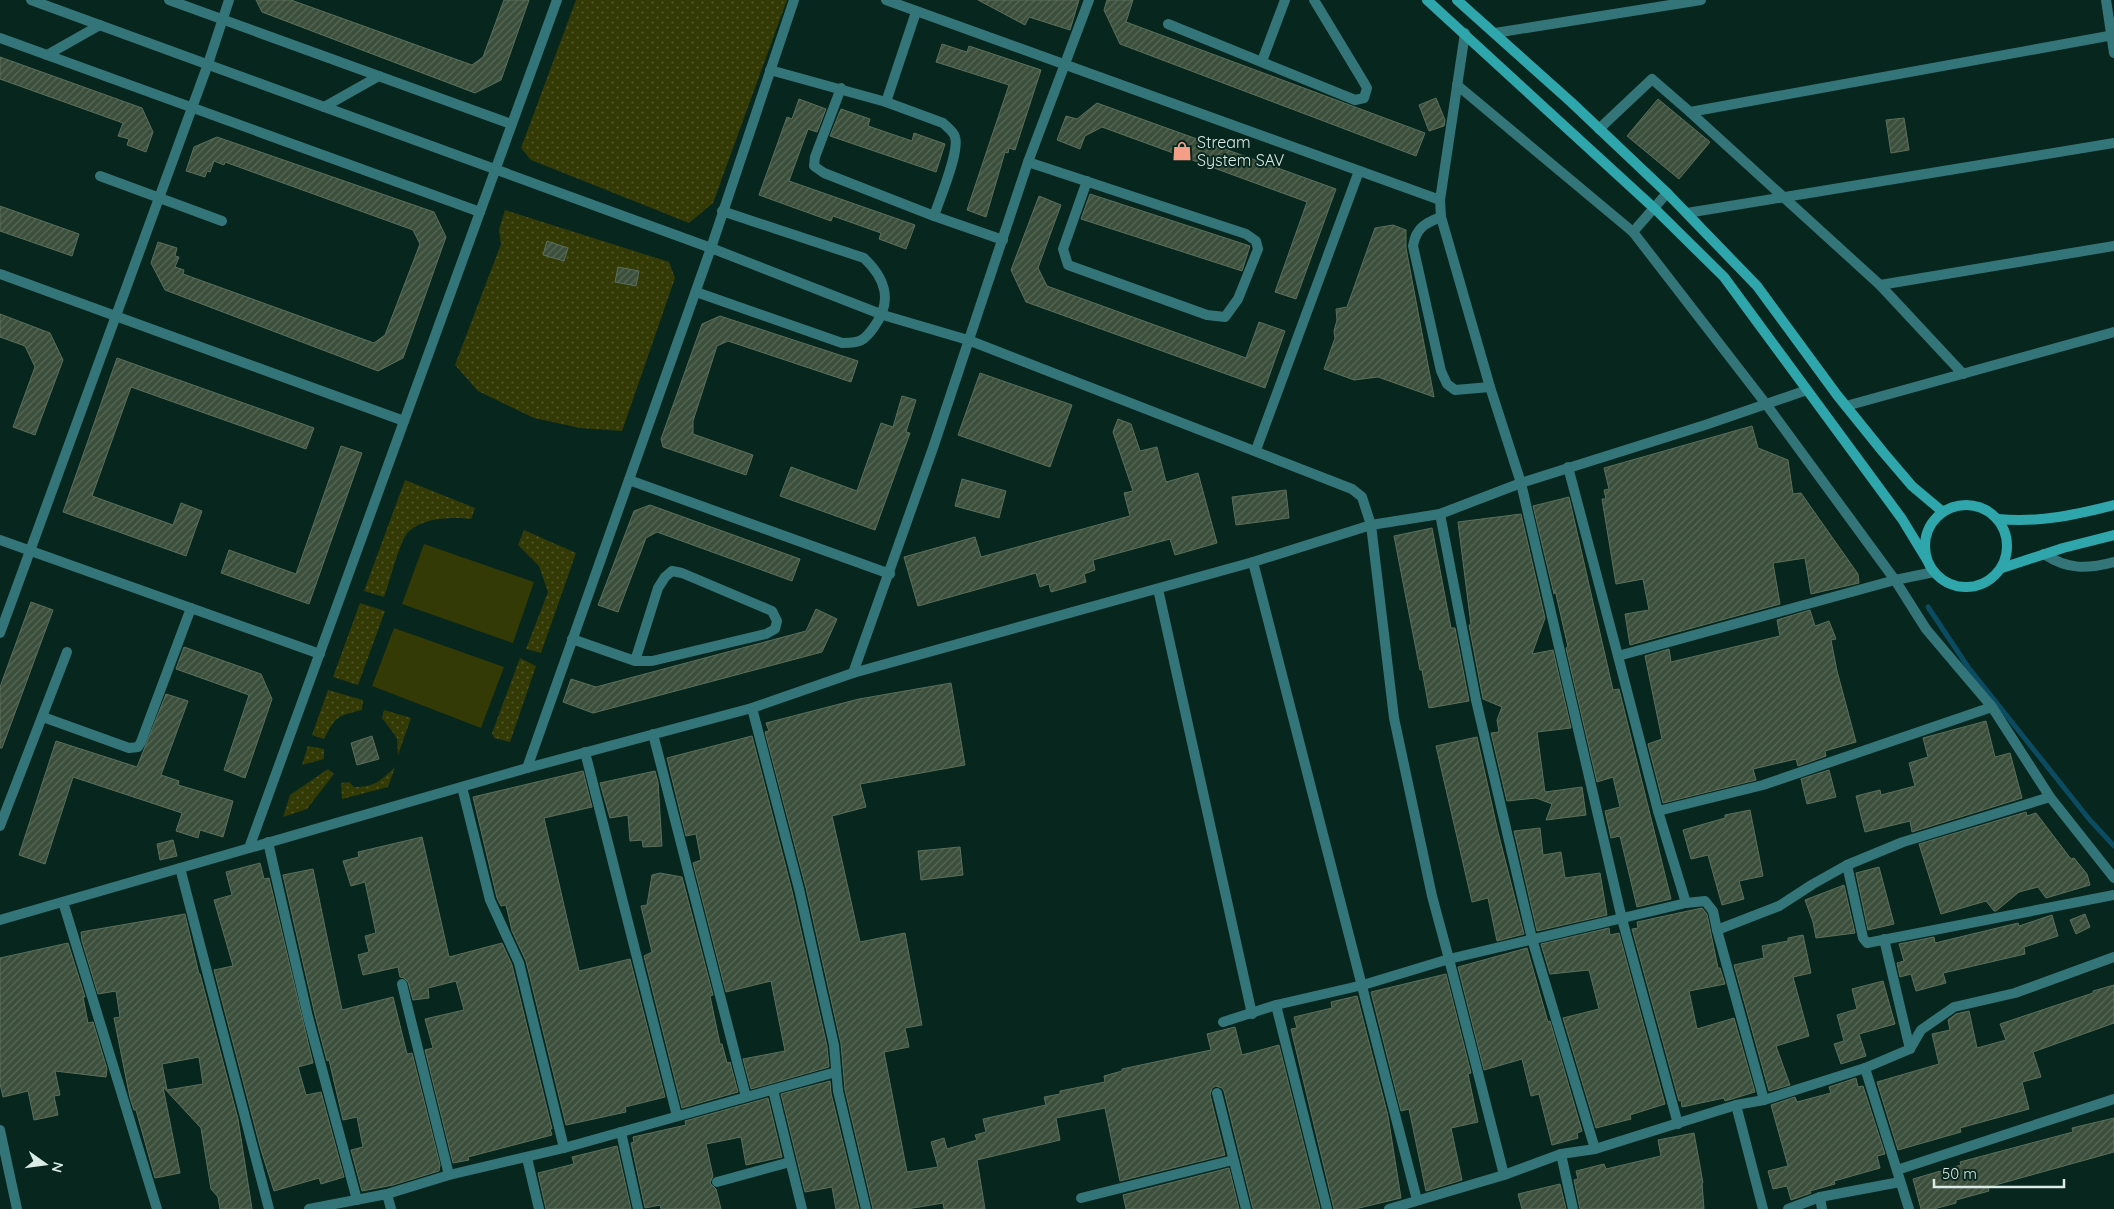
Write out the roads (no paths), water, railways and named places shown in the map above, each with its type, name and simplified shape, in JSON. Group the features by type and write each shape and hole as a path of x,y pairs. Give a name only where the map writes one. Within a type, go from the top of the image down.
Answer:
{"main road":[{"path":"1427,0 1654,209 1724,277 1902,519 1934,572 1944,581 1957,586 1970,587 1984,584 2002,568 2044,554 2114,535"},
{"path":"1457,0 1599,129 1687,213 1757,286 1846,406 1912,486 1943,512"},
{"path":"1927,560 1926,536 1935,518 1956,506 1971,504 1986,509 1998,519 2006,533 2008,549 2002,568"},
{"path":"1998,519 2035,521 2059,518 2114,505"}],"street":[{"path":"31,0 711,248 883,315 968,340 1256,450 1352,489 1362,497 1370,525 1394,718 1432,896 1504,1175"},
{"path":"169,0 511,124"},
{"path":"0,633 208,64 229,0"},
{"path":"250,848 556,0"},
{"path":"527,768 696,292 794,0"},
{"path":"886,0 1440,200"},
{"path":"853,674 934,448 1028,162 1089,0"},
{"path":"1262,61 1285,0"},
{"path":"1168,24 1355,100 1364,98 1366,88 1363,81 1314,0"},
{"path":"1494,33 1701,0"},
{"path":"2106,0 2113,35 2114,53"},
{"path":"886,102 916,12"},
{"path":"47,55 100,25"},
{"path":"1465,33 1440,200 1441,217 1490,387 1522,483 1622,919 1678,1124"},
{"path":"1690,112 2113,35"},
{"path":"0,38 480,212"},
{"path":"770,70 841,88 943,123 955,136 956,149 934,216"},
{"path":"324,107 379,76"},
{"path":"1599,129 1652,79 1880,285 1963,374"},
{"path":"1457,85 1633,232 1766,404 1895,580 1926,629 1992,707 2050,797 2114,878"},
{"path":"841,88 815,157 814,166 824,173 934,216 1003,240"},
{"path":"1687,213 2114,144"},
{"path":"1028,162 1087,180 1246,234 1256,241 1258,249 1238,299 1225,317 1207,315 1068,265 1063,249 1087,180"},
{"path":"1256,450 1359,171"},
{"path":"100,176 222,221"},
{"path":"1633,232 1667,194"},
{"path":"696,292 842,343 854,343 865,339 883,315 886,300 882,282 864,258 722,211"},
{"path":"1441,217 1421,227 1415,235 1413,246 1441,371 1447,384 1455,390 1490,387"},
{"path":"1880,285 2114,246"},
{"path":"0,274 404,421"},
{"path":"1846,406 2114,332"},
{"path":"0,920 527,768 752,708 853,674 1253,562 1370,525 1440,514 1568,467 1705,425 1807,390"},
{"path":"1568,467 1658,811 1686,903"},
{"path":"629,480 890,574"},
{"path":"1440,514 1476,700 1532,939 1595,1150"},
{"path":"0,540 320,654"},
{"path":"2044,554 2064,565 2076,568 2088,568 2114,562"},
{"path":"1253,562 1417,1200"},
{"path":"572,640 635,662 667,658 766,634 775,629 777,621 772,611 682,573 672,571 665,577 658,588 635,662"},
{"path":"1618,656 1895,580 1934,572"},
{"path":"1158,589 1252,1014"},
{"path":"42,718 129,748 138,746 191,608"},
{"path":"0,826 67,652"},
{"path":"1658,811 1764,785 1992,707"},
{"path":"752,708 799,889 834,1045 838,1091 866,1209"},
{"path":"653,734 746,1097"},
{"path":"585,752 677,1116"},
{"path":"462,787 490,900 519,963 564,1148"},
{"path":"1717,930 1779,906 1813,884 1847,866 1903,842 2050,797"},
{"path":"268,842 308,1017 357,1200"},
{"path":"1847,866 1863,938 1867,943 2114,895"},
{"path":"180,868 269,1209"},
{"path":"1223,1022 1276,1005 1363,985 1449,959 1686,903 1705,901 1713,911 1764,1100"},
{"path":"63,902 158,1209"},
{"path":"1884,939 1910,1050"},
{"path":"1389,1209 1504,1175 1561,1154 1595,1150 1736,1105 1764,1100 1865,1068 1910,1050 1921,1030 1954,1007 2015,993 2114,957"},
{"path":"402,984 449,1175"},
{"path":"1276,1005 1327,1209"},
{"path":"1865,1068 1909,1209"},
{"path":"309,1209 387,1194 449,1175 527,1158 836,1072"},
{"path":"772,1090 802,1209"},
{"path":"1217,1093 1246,1209"},
{"path":"1897,1170 2114,1099"},
{"path":"1736,1105 1763,1209"},
{"path":"0,1130 17,1209"},
{"path":"621,1132 638,1209"},
{"path":"1561,1154 1573,1209"},
{"path":"527,1158 539,1209"},
{"path":"1080,1198 1234,1160"},
{"path":"717,1182 790,1162"},
{"path":"1788,1209 1820,1197 1900,1182"},
{"path":"387,1194 391,1209"},
{"path":"1820,1197 1822,1209"}],"waterway":[{"path":"1928,607 1968,667 2089,819 2114,846"}],"place":[{"name":"Stream System SAV","path":"1182,151"}]}
